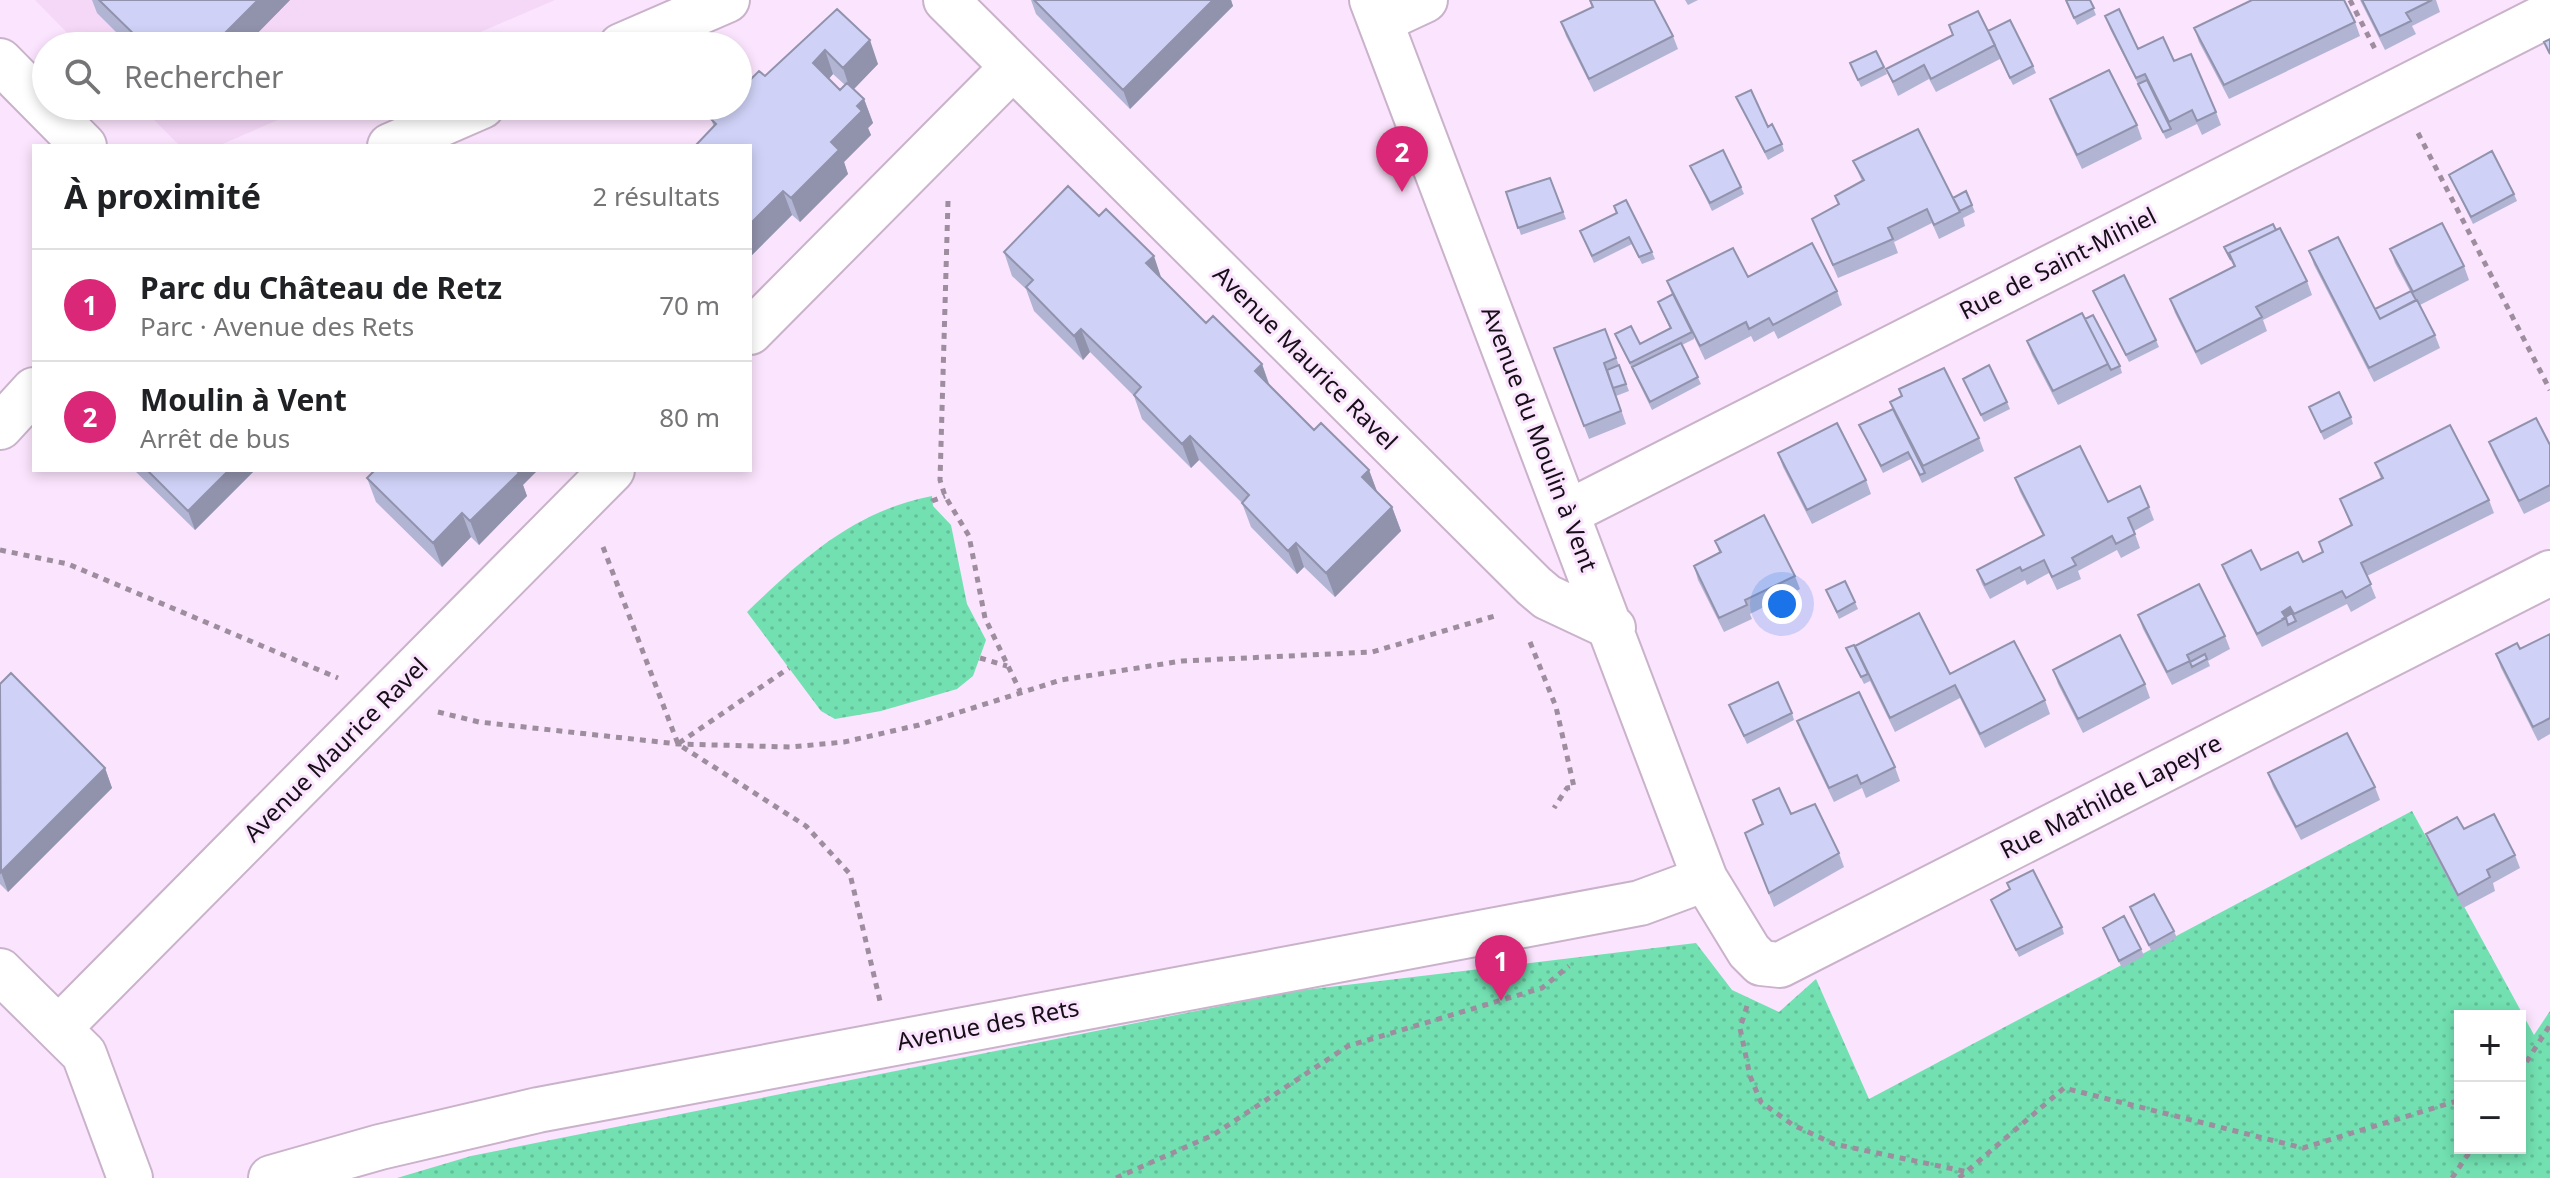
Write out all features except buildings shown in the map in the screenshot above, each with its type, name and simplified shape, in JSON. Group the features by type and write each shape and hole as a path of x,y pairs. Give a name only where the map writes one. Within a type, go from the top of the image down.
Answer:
{"street":[{"path":"653,32 727,0"},
{"name":"Avenue Maurice Ravel","path":"946,0 1525,598 1547,597 1613,628"},
{"path":"1376,10 1425,0"},
{"name":"Avenue du Moulin à Vent","path":"1376,10 1613,628 1705,879"},
{"name":"Rue de Saint-Mihiel","path":"1567,513 2550,14"},
{"path":"0,61 32,93"},
{"path":"752,330 1013,67"},
{"path":"58,120 82,144"},
{"path":"395,144 450,120"},
{"path":"0,427 32,392"},
{"name":"Avenue Maurice Ravel","path":"59,1028 598,484"},
{"name":"Rue Mathilde Lapeyre","path":"1761,963 1780,965 2550,573"},
{"path":"1705,879 1749,951 1761,963"},
{"name":"Avenue des Rets","path":"271,1178 538,1110 1630,905 1705,879"},
{"path":"0,971 84,1054 130,1178"}],"path":[{"path":"2350,0 2550,390"},
{"path":"950,132 940,480 945,496 969,536 985,618 1020,691"},
{"path":"598,484 678,744 806,826 850,874 888,1043"},
{"path":"932,501 945,496"},
{"path":"0,550 68,564 388,699 479,722 678,744 791,747 844,742 919,725 1061,680 1182,661 1372,652 1432,637 1525,598 1556,707 1574,787 1567,788 1554,808"},
{"path":"980,658 1007,666"},
{"path":"678,744 789,668"},
{"path":"1116,1178 1213,1135 1348,1046 1542,988 1575,961"},
{"path":"1761,963 1740,1028 1750,1076 1761,1102 1793,1125 1834,1144 1968,1172"},
{"path":"2526,1063 2550,1025"},
{"path":"1959,1178 2064,1088 2303,1148 2454,1102"},
{"path":"2452,1178 2468,1154"}],"shaded area":[{"path":"35,0 555,0 481,32 66,32"},
{"path":"154,120 278,120 223,144 178,144"}],"green space":[{"path":"932,496 933,506 951,525 967,604 986,640 973,676 957,689 881,711 835,719 821,711 747,612 809,556 854,525 904,503"},
{"path":"2412,811 2520,1010 2454,1010 2454,1154 2526,1154 2526,1020 2534,1035 2550,1011 2550,1178 397,1178 471,1156 1296,991 1696,943 1732,990 1779,1012 1816,979 1869,1099"}],"place":[{"name":"Moulin à Vent","path":"1402,192"},
{"name":"Parc du Château de Retz","path":"1501,1001"}]}
